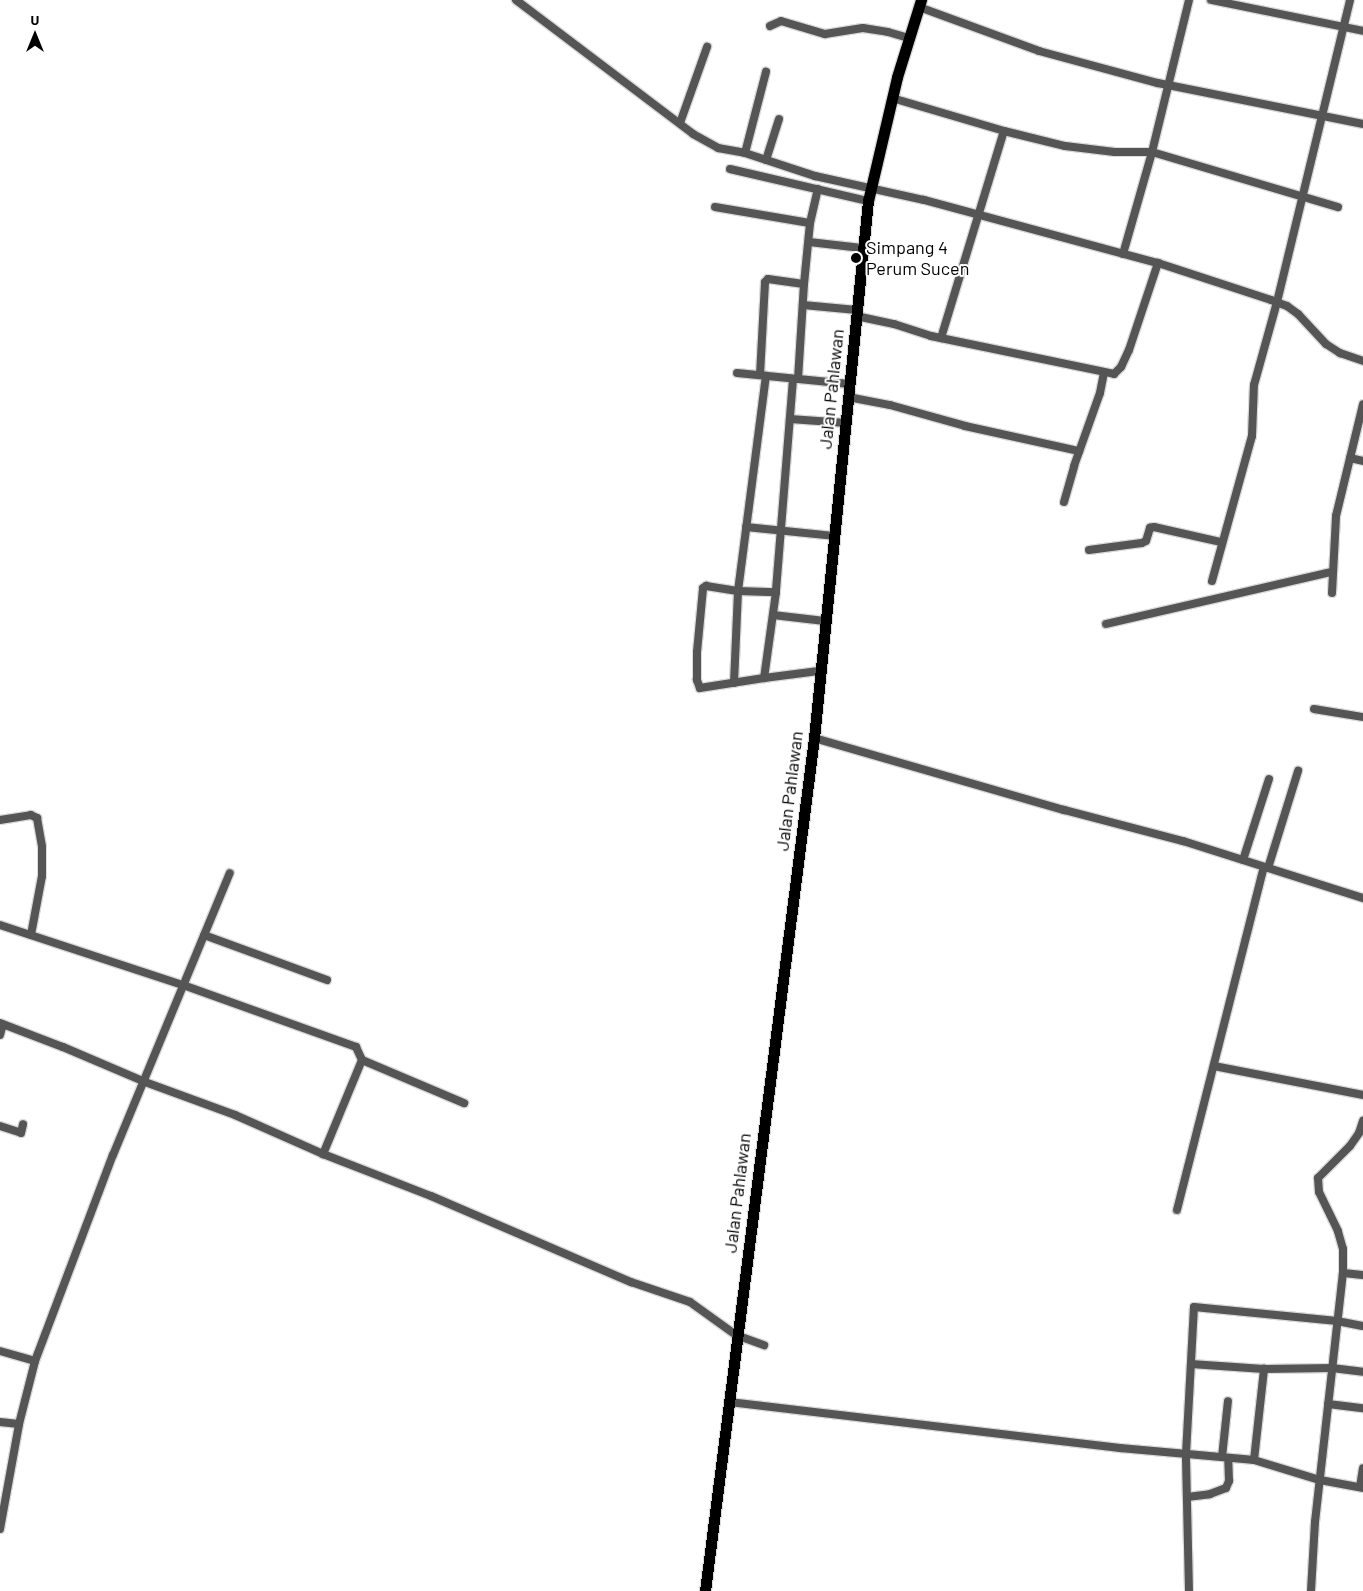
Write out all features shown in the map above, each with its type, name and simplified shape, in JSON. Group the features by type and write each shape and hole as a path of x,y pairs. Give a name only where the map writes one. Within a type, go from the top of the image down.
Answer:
{"main road":[{"name":"Jalan Pahlawan","path":"705,1591 736,1335 814,738 819,671 868,201 892,98 920,3"}],"street":[{"path":"516,0 693,134 718,148 745,153 815,176 977,215 1158,263 1277,302 1298,314 1326,344 1363,361"},
{"path":"1123,254 1152,152 1189,0"},
{"path":"1211,0 1363,31"},
{"path":"1212,581 1221,542 1252,436 1253,393 1303,197 1350,0"},
{"path":"920,3 1039,51 1169,85 1363,124"},
{"path":"770,26 781,21 825,34 863,28 909,38"},
{"path":"680,123 707,47"},
{"path":"745,153 766,72"},
{"path":"892,98 1004,131 1084,149 1152,152 1338,207"},
{"path":"766,160 778,119"},
{"path":"940,338 1004,131"},
{"path":"730,168 868,201"},
{"path":"764,678 776,592 790,419 796,379 810,223 818,189"},
{"path":"715,206 810,223"},
{"path":"809,242 862,248"},
{"path":"803,306 856,313 940,338 1114,374 1121,367 1132,341 1158,263"},
{"path":"734,683 738,590 763,375 765,282 768,279 804,284"},
{"path":"737,373 849,384"},
{"path":"1064,502 1100,393 1104,373"},
{"path":"848,397 890,405 966,426 1080,451"},
{"path":"1332,593 1336,516 1363,404"},
{"path":"790,419 846,423"},
{"path":"1350,458 1363,461"},
{"path":"746,527 834,536"},
{"path":"1089,550 1142,543 1146,541 1150,528 1154,527 1221,542"},
{"path":"1106,624 1332,572"},
{"path":"776,592 703,587 698,652 700,688 819,671"},
{"path":"773,615 825,621"},
{"path":"1314,709 1363,718"},
{"path":"814,738 1064,810 1183,841 1363,898"},
{"path":"1177,1210 1266,868 1298,771"},
{"path":"1243,860 1269,779"},
{"path":"0,820 31,815 37,818 42,847 42,876 32,935"},
{"path":"0,1529 19,1424 35,1361 113,1155 145,1082 230,873"},
{"path":"0,925 183,985 356,1047 362,1060 464,1103"},
{"path":"204,935 327,980"},
{"path":"0,1035 2,1024 145,1082 235,1115 323,1154 431,1196 631,1282 690,1302 736,1335 764,1345"},
{"path":"323,1154 362,1060"},
{"path":"1214,1066 1363,1096"},
{"path":"1311,1591 1320,1480 1343,1273 1343,1249 1338,1231 1319,1192 1318,1178 1350,1146 1359,1133 1363,1121"},
{"path":"0,1126 20,1133 23,1124"},
{"path":"1343,1273 1363,1275"},
{"path":"1189,1591 1186,1454 1193,1311 1197,1306 1337,1321 1363,1326"},
{"path":"0,1351 35,1361"},
{"path":"1191,1364 1264,1369 1332,1368 1363,1372"},
{"path":"1254,1460 1264,1369"},
{"path":"1187,1497 1210,1494 1226,1488 1228,1481 1225,1458 1228,1401"},
{"path":"729,1402 1186,1454 1254,1460 1320,1480 1361,1488 1363,1468"},
{"path":"1328,1404 1363,1408"},
{"path":"0,1422 19,1424"}],"place":[{"name":"Simpang 4 Perum Sucen","path":"856,258"}]}
